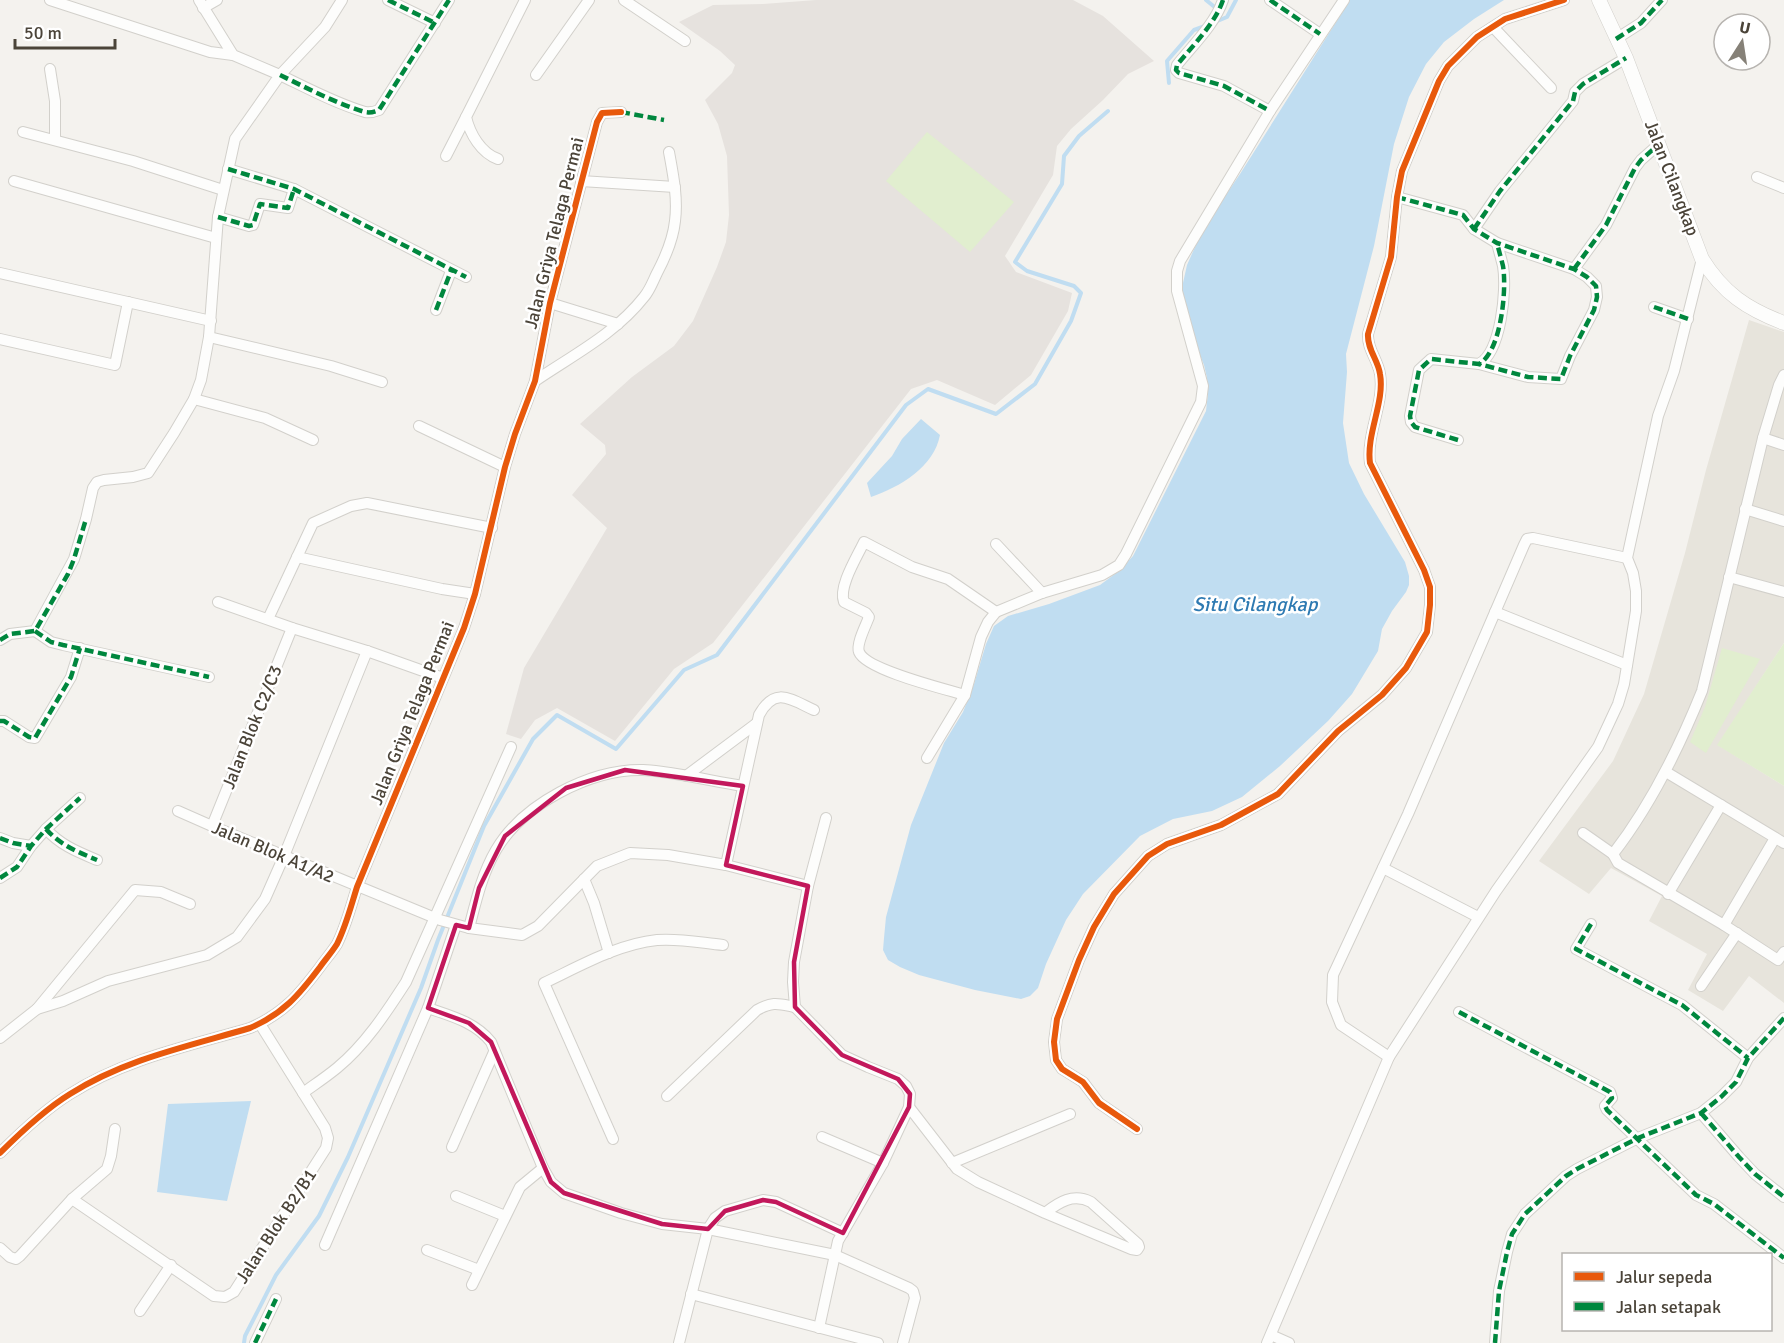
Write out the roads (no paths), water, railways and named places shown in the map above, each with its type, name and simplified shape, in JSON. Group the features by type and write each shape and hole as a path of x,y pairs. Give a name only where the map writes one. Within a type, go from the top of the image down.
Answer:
{"street":[{"path":"50,0 210,52 233,55 366,112 379,110 449,0"},
{"path":"217,0 201,4 233,55"},
{"path":"35,632 74,559 93,488 97,482 148,473 194,399 201,380 211,321 218,217 236,139 280,75 325,27 342,0"},
{"path":"388,0 435,23"},
{"path":"446,156 525,0"},
{"path":"536,75 589,0"},
{"path":"624,0 685,41"},
{"path":"1270,0 1320,34"},
{"path":"927,758 965,695 981,637 996,612 1042,593 1102,575 1119,565 1126,554 1201,402 1203,386 1177,291 1177,272 1185,251 1270,111 1344,0"},
{"path":"1137,1129 1099,1103 1083,1082 1062,1069 1056,1060 1054,1042 1058,1019 1079,960 1114,894 1148,856 1167,844 1221,825 1278,794 1338,731 1382,695 1406,668 1427,632 1430,587 1424,570 1370,463 1368,452 1380,388 1380,373 1369,347 1368,334 1391,257 1402,171 1439,81 1448,66 1477,37 1504,19 1564,0"},
{"name":"Jalan Cilangkap","path":"1599,0 1626,58 1702,259 1713,276 1732,296 1749,308 1784,323"},
{"path":"1616,39 1641,23 1662,0"},
{"path":"1222,4 1207,28 1177,65 1176,70 1179,73 1224,86 1270,111"},
{"path":"1493,27 1551,88"},
{"path":"1474,229 1500,191 1573,101 1577,90 1593,76 1626,58"},
{"path":"50,69 55,101 55,141"},
{"name":"Jalan Griya Telaga Permai","path":"0,1154 20,1133 69,1094 107,1074 149,1056 260,1024 284,1009 301,993 336,945 357,887 476,594 505,467 535,381 550,303 597,122 602,113 621,112"},
{"path":"466,117 468,127 482,148 498,159"},
{"path":"23,132 133,161 223,190"},
{"path":"1574,269 1606,225 1635,168 1658,145"},
{"path":"535,381 563,361 589,347 618,324 645,296 669,250 676,220 675,187 669,152"},
{"path":"228,169 294,189 466,277"},
{"path":"1757,177 1784,188"},
{"path":"14,181 216,238"},
{"path":"581,181 675,187"},
{"path":"218,217 251,226 254,224 260,204 288,208 294,189"},
{"path":"1397,197 1463,215 1474,229 1497,243 1574,269 1596,286 1597,297 1594,309 1561,379 1528,376 1479,364 1431,359 1419,370 1410,416 1411,422 1415,427 1458,440"},
{"path":"1479,364 1485,361 1491,353 1504,303 1503,267 1497,243"},
{"path":"1289,1343 1269,1339 1389,1057 1478,917 1598,747 1618,704 1624,684 1636,611 1636,591 1627,558 1658,416 1674,371 1702,259"},
{"path":"436,310 451,271"},
{"path":"0,273 211,321"},
{"path":"0,339 115,365 128,302"},
{"path":"550,303 618,324"},
{"path":"1654,308 1688,319"},
{"path":"208,337 331,366 382,382"},
{"path":"1613,854 1623,842 1666,772 1702,691 1763,438 1784,375"},
{"path":"194,399 265,418 313,440"},
{"path":"418,426 505,467"},
{"path":"1763,438 1784,445"},
{"path":"268,619 313,523 351,507 367,503 492,528"},
{"path":"1745,508 1784,521"},
{"path":"1389,1057 1341,1025 1332,1002 1333,975 1408,814 1527,539 1533,538 1627,558"},
{"path":"965,695 906,678 865,660 859,653 858,646 869,617 866,613 844,602 842,597 848,576 864,542 912,567 948,579 996,612"},
{"path":"996,544 1042,593"},
{"path":"297,557 442,589 476,594"},
{"path":"1729,577 1784,592"},
{"path":"218,602 443,678"},
{"path":"1495,612 1627,665"},
{"name":"Jalan Blok C2/C3","path":"212,826 292,628"},
{"path":"0,640 10,634 35,632 51,642 208,677"},
{"path":"0,721 35,738 71,676 80,648"},
{"path":"37,1009 108,981 207,955 237,937 265,899 367,651"},
{"path":"726,865 757,723 765,704 774,698 784,697 814,710"},
{"path":"686,776 757,723"},
{"path":"303,1093 338,1067 370,1034 386,1014 406,981 437,920 511,747"},
{"path":"469,928 479,888 505,836 546,801 583,781 625,770 645,770 743,786"},
{"path":"1666,772 1780,840 1724,925"},
{"path":"0,878 17,867 46,829 80,798"},
{"path":"1668,894 1721,805"},
{"name":"Jalan Blok A1/A2","path":"178,811 437,920 469,928 522,935 538,926 597,866 630,853 668,855 726,865 808,886"},
{"path":"795,1007 794,962 808,886 826,818"},
{"path":"46,829 69,848 97,860"},
{"path":"1583,833 1613,854 1618,863 1782,959"},
{"path":"0,838 31,846"},
{"path":"1383,868 1478,917"},
{"path":"584,879 609,953"},
{"path":"0,1038 37,1009 135,891 161,892 190,904"},
{"path":"1591,924 1576,949 1682,1005 1748,1058"},
{"path":"325,1245 428,1008 454,925"},
{"path":"1701,986 1737,933"},
{"path":"613,1138 544,983 609,953 641,942 660,940 723,945"},
{"path":"668,1096 758,1010 768,1004 777,1003 795,1007 842,1055 898,1079 906,1086 910,1094 909,1107 883,1163 838,1241 819,1328"},
{"path":"428,1008 469,1023 491,1042 543,1168 551,1182 564,1193 621,1213 662,1224 708,1229 835,1255 913,1291 915,1298 903,1343"},
{"path":"1459,1012 1611,1092 1612,1098 1606,1108 1696,1195 1714,1204 1784,1258"},
{"path":"1495,1343 1498,1291 1507,1252 1512,1234 1525,1214 1577,1168 1638,1138 1701,1113 1736,1082 1748,1058 1784,1018"},
{"name":"Jalan Blok B2/B1","path":"72,1199 214,1296 225,1297 234,1292 326,1148 328,1138 325,1128 260,1024"},
{"path":"452,1147 494,1052"},
{"path":"909,1107 957,1169 978,1182 1045,1213 1131,1249 1137,1250 1139,1247 1083,1198 1060,1201 1045,1213"},
{"path":"1701,1113 1755,1174 1784,1197"},
{"path":"952,1163 1070,1114"},
{"path":"0,1248 10,1257 20,1256 72,1199 107,1169 115,1129"},
{"path":"822,1137 883,1163"},
{"path":"472,1285 520,1187 543,1168"},
{"path":"456,1196 505,1216"},
{"path":"679,1343 708,1229 716,1218 726,1211 763,1200 776,1202 843,1233"},
{"path":"428,1250 479,1270"},
{"path":"140,1311 171,1265"},
{"path":"691,1293 878,1343"},
{"path":"255,1343 276,1299"}],"water":[{"name":"Situ Cilangkap","path":"1350,0 1504,0 1444,42 1426,64 1409,97 1394,144 1374,246 1346,354 1343,423 1349,463 1364,494 1405,562 1409,576 1406,592 1382,629 1378,651 1352,694 1328,721 1280,766 1242,797 1212,811 1173,819 1140,836 1083,894 1066,920 1038,988 1030,996 1021,999 975,990 919,975 900,967 888,960 883,950 886,917 911,825 944,743 963,712 994,626 1008,616 1100,585 1119,571 1133,556 1206,411 1207,378 1183,301 1183,283 1187,265 1203,229"},
{"path":"921,419 940,435 931,457 904,481 871,497 867,483"},
{"path":"251,1101 227,1201 157,1192 168,1104"}],"waterway":[{"path":"1206,0 1217,9"},
{"path":"1215,22 1227,17 1236,0"},
{"path":"1169,83 1167,61 1194,30 1205,26"},
{"path":"244,1343 245,1336 276,1275 319,1216 348,1157 421,988 484,826 533,739 557,715 616,749 684,670 717,655 906,405 928,389 996,414 1035,384 1071,321 1081,293 1074,286 1027,271 1015,262 1062,184 1064,156 1079,136 1108,111"}]}
